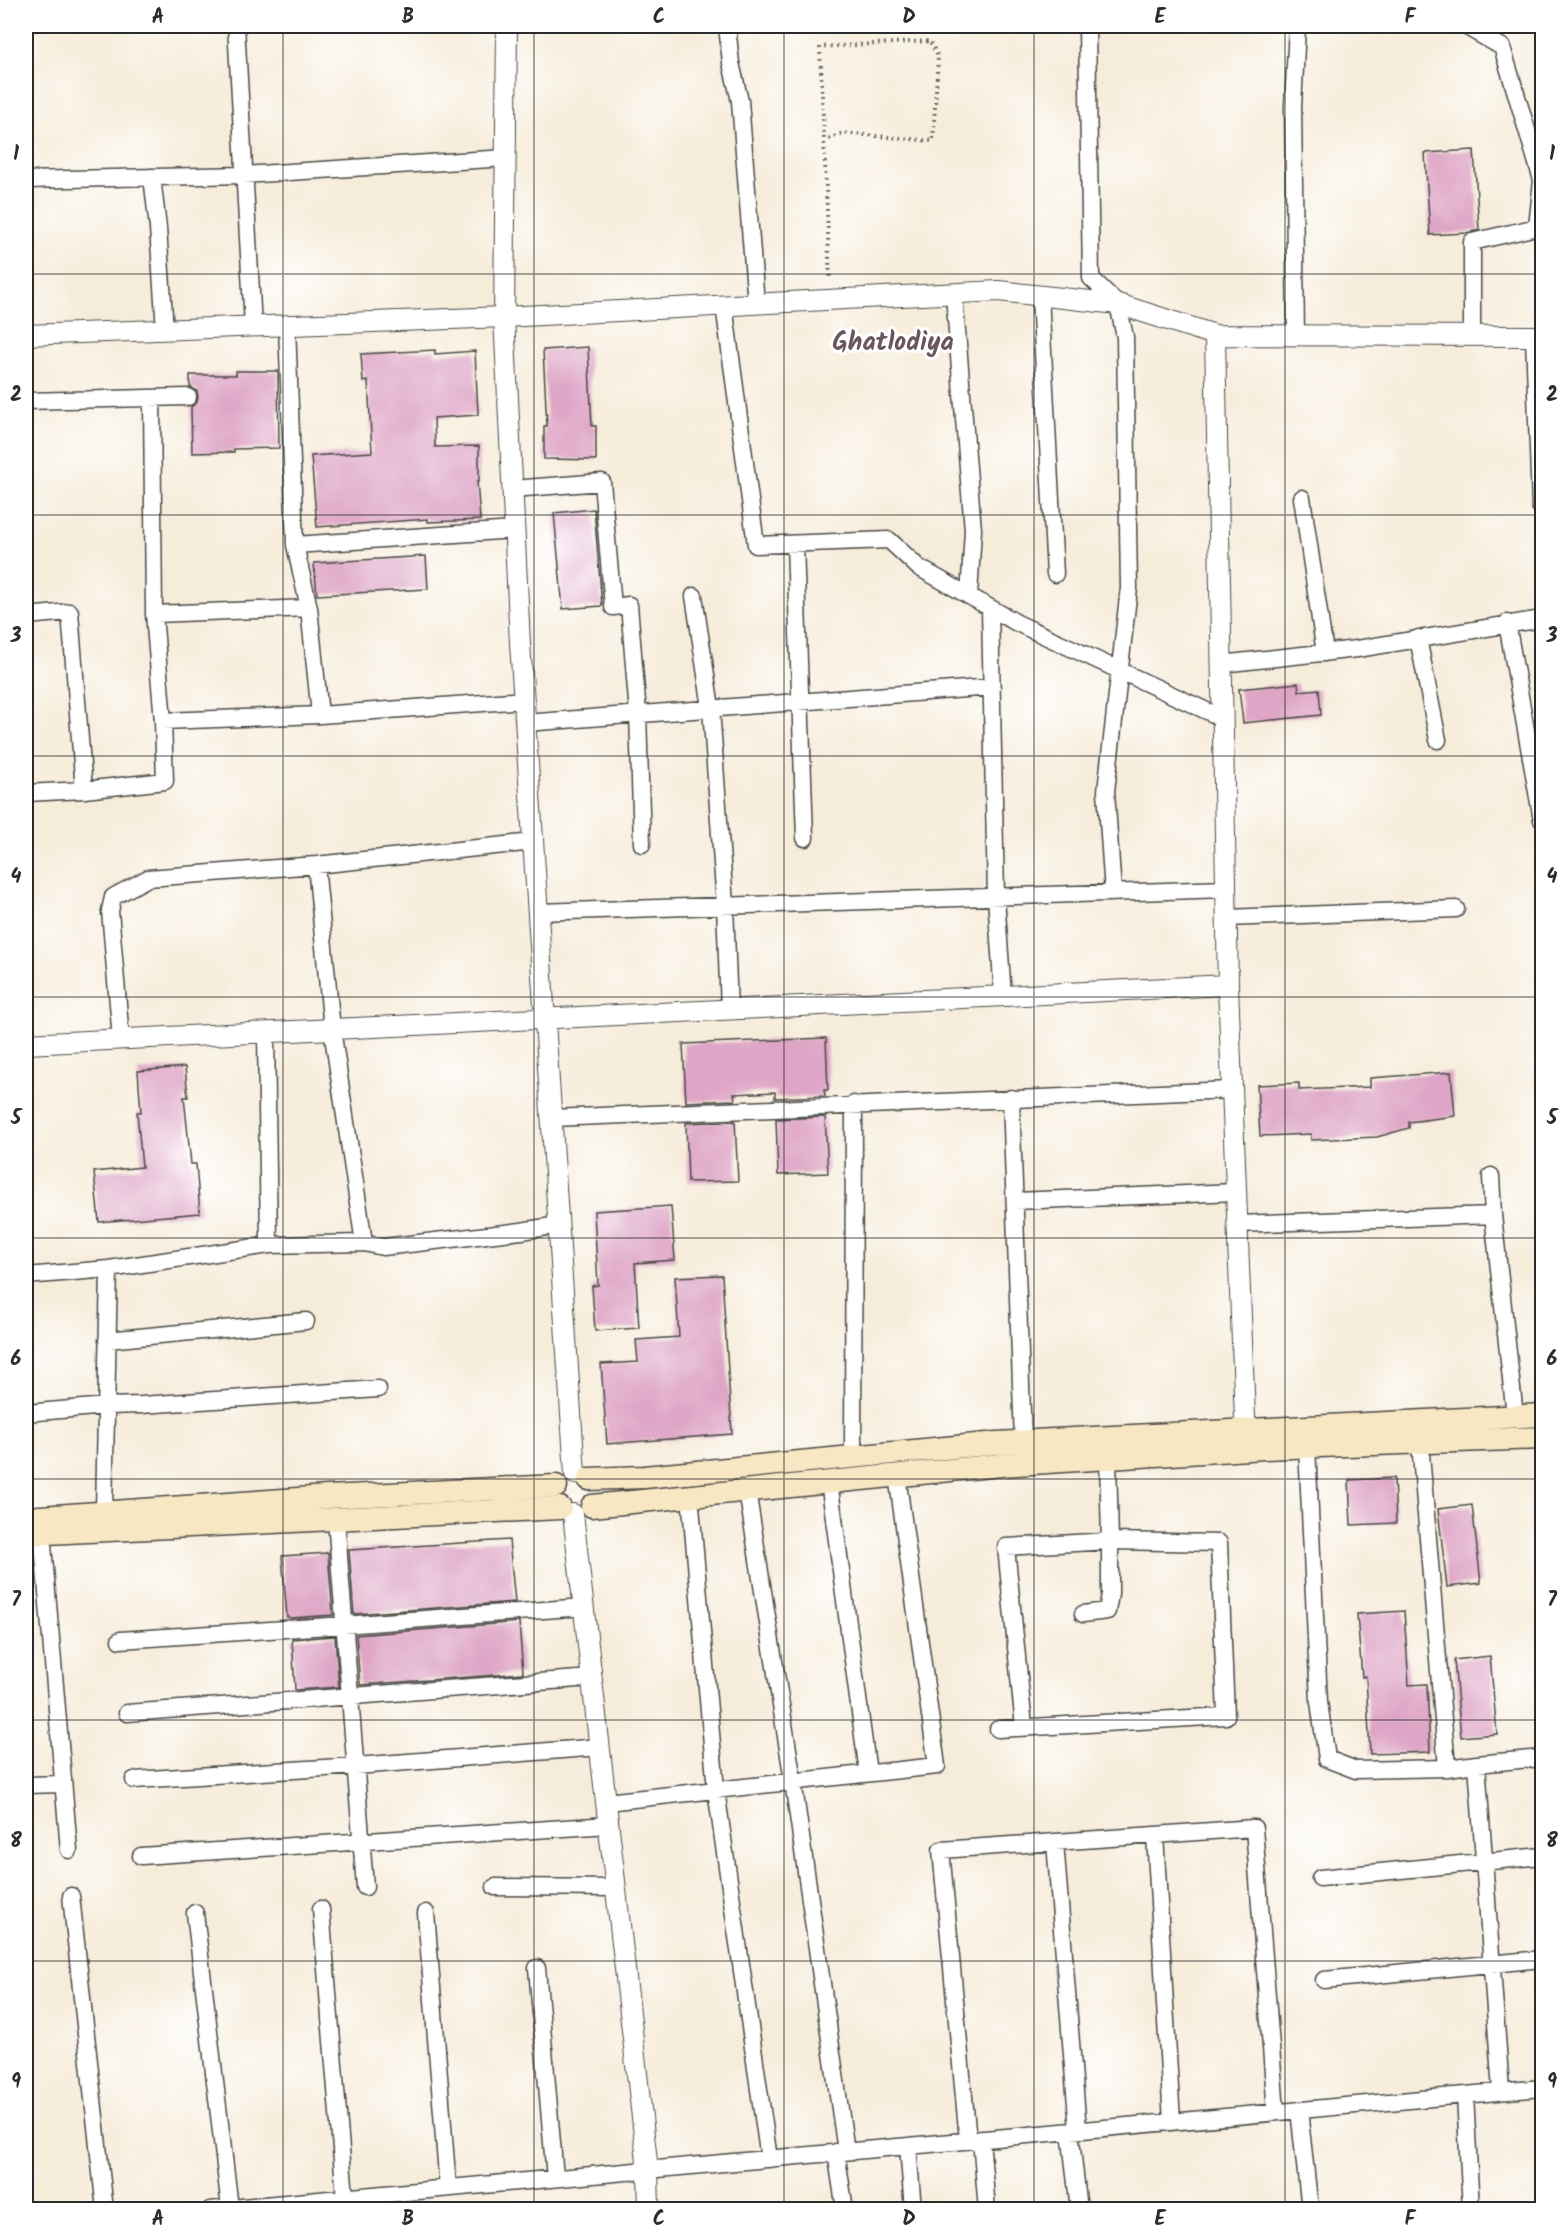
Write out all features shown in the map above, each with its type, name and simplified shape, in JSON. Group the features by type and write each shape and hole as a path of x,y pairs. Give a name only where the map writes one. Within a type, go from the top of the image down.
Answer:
{"main road":[{"path":"26,1518 327,1497 690,1495 1001,1465 1108,1458 1246,1440 1542,1415"},
{"path":"34,1534 336,1519 574,1494 644,1477 1023,1442 1246,1440 1307,1447 1542,1438"}],"street":[{"path":"236,26 253,326"},
{"path":"507,26 504,317 525,723 559,1225 574,1494 584,1607 648,2170 649,2210"},
{"path":"727,26 731,63 740,101 756,304"},
{"path":"1087,26 1091,278 1118,304 1125,337 1130,588 1106,791 1113,893"},
{"path":"1296,335 1293,106 1297,26"},
{"path":"1466,26 1502,47 1542,180 1537,227 1472,242 1472,336"},
{"path":"26,180 244,176 506,158"},
{"path":"152,177 165,330"},
{"path":"26,335 504,317 998,291 1118,304 1215,335 1538,336 1540,506"},
{"path":"954,294 973,530 969,596"},
{"path":"1040,296 1055,574"},
{"path":"724,305 756,545 889,540 918,567 1017,623 1222,718"},
{"path":"287,325 296,545 309,608 321,715"},
{"path":"1215,335 1226,918 1246,1440"},
{"path":"26,401 188,397"},
{"path":"26,793 84,790 165,781 163,721 154,614 152,398"},
{"path":"512,489 602,482 613,607 629,605 638,714 642,844"},
{"path":"1302,498 1325,653"},
{"path":"296,545 514,530"},
{"path":"795,544 805,838"},
{"path":"694,596 711,708 725,905 729,1010"},
{"path":"154,614 309,608"},
{"path":"990,608 996,897 1003,996"},
{"path":"26,616 70,612 84,790"},
{"path":"1221,664 1325,653 1542,619"},
{"path":"1507,623 1542,820"},
{"path":"1419,638 1438,740"},
{"path":"525,723 992,687"},
{"path":"163,721 321,715 524,700"},
{"path":"121,1040 110,911 113,897 148,878 316,865 533,842"},
{"path":"316,865 332,1029 364,1243"},
{"path":"538,912 1226,889"},
{"path":"1226,918 1456,909"},
{"path":"26,1044 1228,985"},
{"path":"266,1032 269,1245"},
{"path":"552,1118 1232,1090"},
{"path":"1011,1098 1023,1442"},
{"path":"854,1104 854,1457"},
{"path":"1491,1176 1493,1215 1515,1416"},
{"path":"1015,1201 1236,1192"},
{"path":"1237,1224 1493,1215"},
{"path":"26,1276 109,1269 269,1245 364,1243 383,1247 559,1225"},
{"path":"104,1512 109,1269"},
{"path":"107,1340 306,1321"},
{"path":"26,1413 378,1389"},
{"path":"1420,1442 1447,1768"},
{"path":"1307,1447 1319,1702 1327,1759 1356,1770 1447,1768 1542,1758"},
{"path":"1083,1614 1107,1611 1110,1594 1108,1458"},
{"path":"606,1802 937,1766 897,1475"},
{"path":"829,1481 868,1773"},
{"path":"747,1490 793,1781 841,2152 844,2210"},
{"path":"690,1495 716,1790 769,2159"},
{"path":"336,1519 365,1887"},
{"path":"34,1534 69,1850"},
{"path":"998,1729 1226,1716 1219,1543 1110,1541 1006,1547 1024,1727"},
{"path":"120,1640 584,1607"},
{"path":"128,1713 592,1678"},
{"path":"134,1780 600,1747"},
{"path":"1478,1764 1501,2091"},
{"path":"26,1785 63,1784"},
{"path":"141,1856 609,1825"},
{"path":"987,2210 974,2140 941,1850 1254,1828 1276,2112"},
{"path":"1155,1835 1172,2122"},
{"path":"1055,1842 1079,2210"},
{"path":"1320,1878 1542,1856"},
{"path":"495,1887 616,1888"},
{"path":"71,1896 105,2210"},
{"path":"321,1909 345,2197"},
{"path":"195,1913 230,2208"},
{"path":"426,1913 448,2188"},
{"path":"1324,1980 1542,1959"},
{"path":"537,1968 555,2178"},
{"path":"210,2210 1542,2088"},
{"path":"1465,2095 1471,2210"},
{"path":"1299,2110 1310,2210"},
{"path":"908,2146 913,2210"}],"path":[{"path":"829,139 843,133 933,141 938,57 930,41 820,47 831,300"}],"building":[{"path":"1474,150 1479,230 1430,235 1425,153"},
{"path":"588,347 592,426 596,426 596,460 544,459 544,426 547,426 543,350"},
{"path":"435,350 435,354 475,351 478,415 434,418 435,447 479,446 479,481 477,481 480,520 428,522 428,519 317,527 311,456 372,452 368,381 363,382 361,354"},
{"path":"236,371 278,371 279,448 192,453 191,407 197,402 198,397 197,391 190,387 190,375 236,375"},
{"path":"594,509 602,606 563,609 554,513"},
{"path":"426,556 428,589 317,595 314,563"},
{"path":"1298,683 1299,691 1319,689 1321,715 1243,723 1239,689"},
{"path":"826,1038 828,1090 824,1090 825,1096 775,1098 775,1092 734,1094 735,1100 686,1102 683,1044"},
{"path":"185,1067 188,1097 184,1097 191,1164 196,1164 200,1213 99,1222 94,1172 142,1167 137,1112 141,1112 138,1071"},
{"path":"1451,1072 1455,1116 1409,1122 1409,1128 1377,1137 1311,1140 1311,1134 1260,1136 1257,1085 1299,1083 1299,1090 1370,1087 1370,1078"},
{"path":"825,1117 828,1173 778,1175 776,1119"},
{"path":"735,1121 738,1181 688,1182 686,1123"},
{"path":"671,1206 675,1260 635,1263 639,1328 595,1331 592,1286 598,1285 594,1211"},
{"path":"722,1275 732,1434 607,1444 601,1364 638,1362 636,1340 679,1337 675,1277"},
{"path":"1394,1478 1396,1523 1351,1525 1349,1480"},
{"path":"1472,1505 1481,1583 1447,1587 1438,1509"},
{"path":"509,1540 515,1602 354,1614 349,1550"},
{"path":"328,1553 333,1615 287,1617 282,1556"},
{"path":"1404,1611 1409,1685 1427,1684 1430,1752 1370,1754 1366,1676 1362,1677 1357,1614"},
{"path":"519,1622 523,1673 360,1685 356,1635"},
{"path":"335,1636 339,1687 295,1690 292,1639"},
{"path":"1490,1656 1497,1734 1461,1737 1454,1660"}],"district":[{"name":"Ghatlodiya","path":"893,341"}]}
